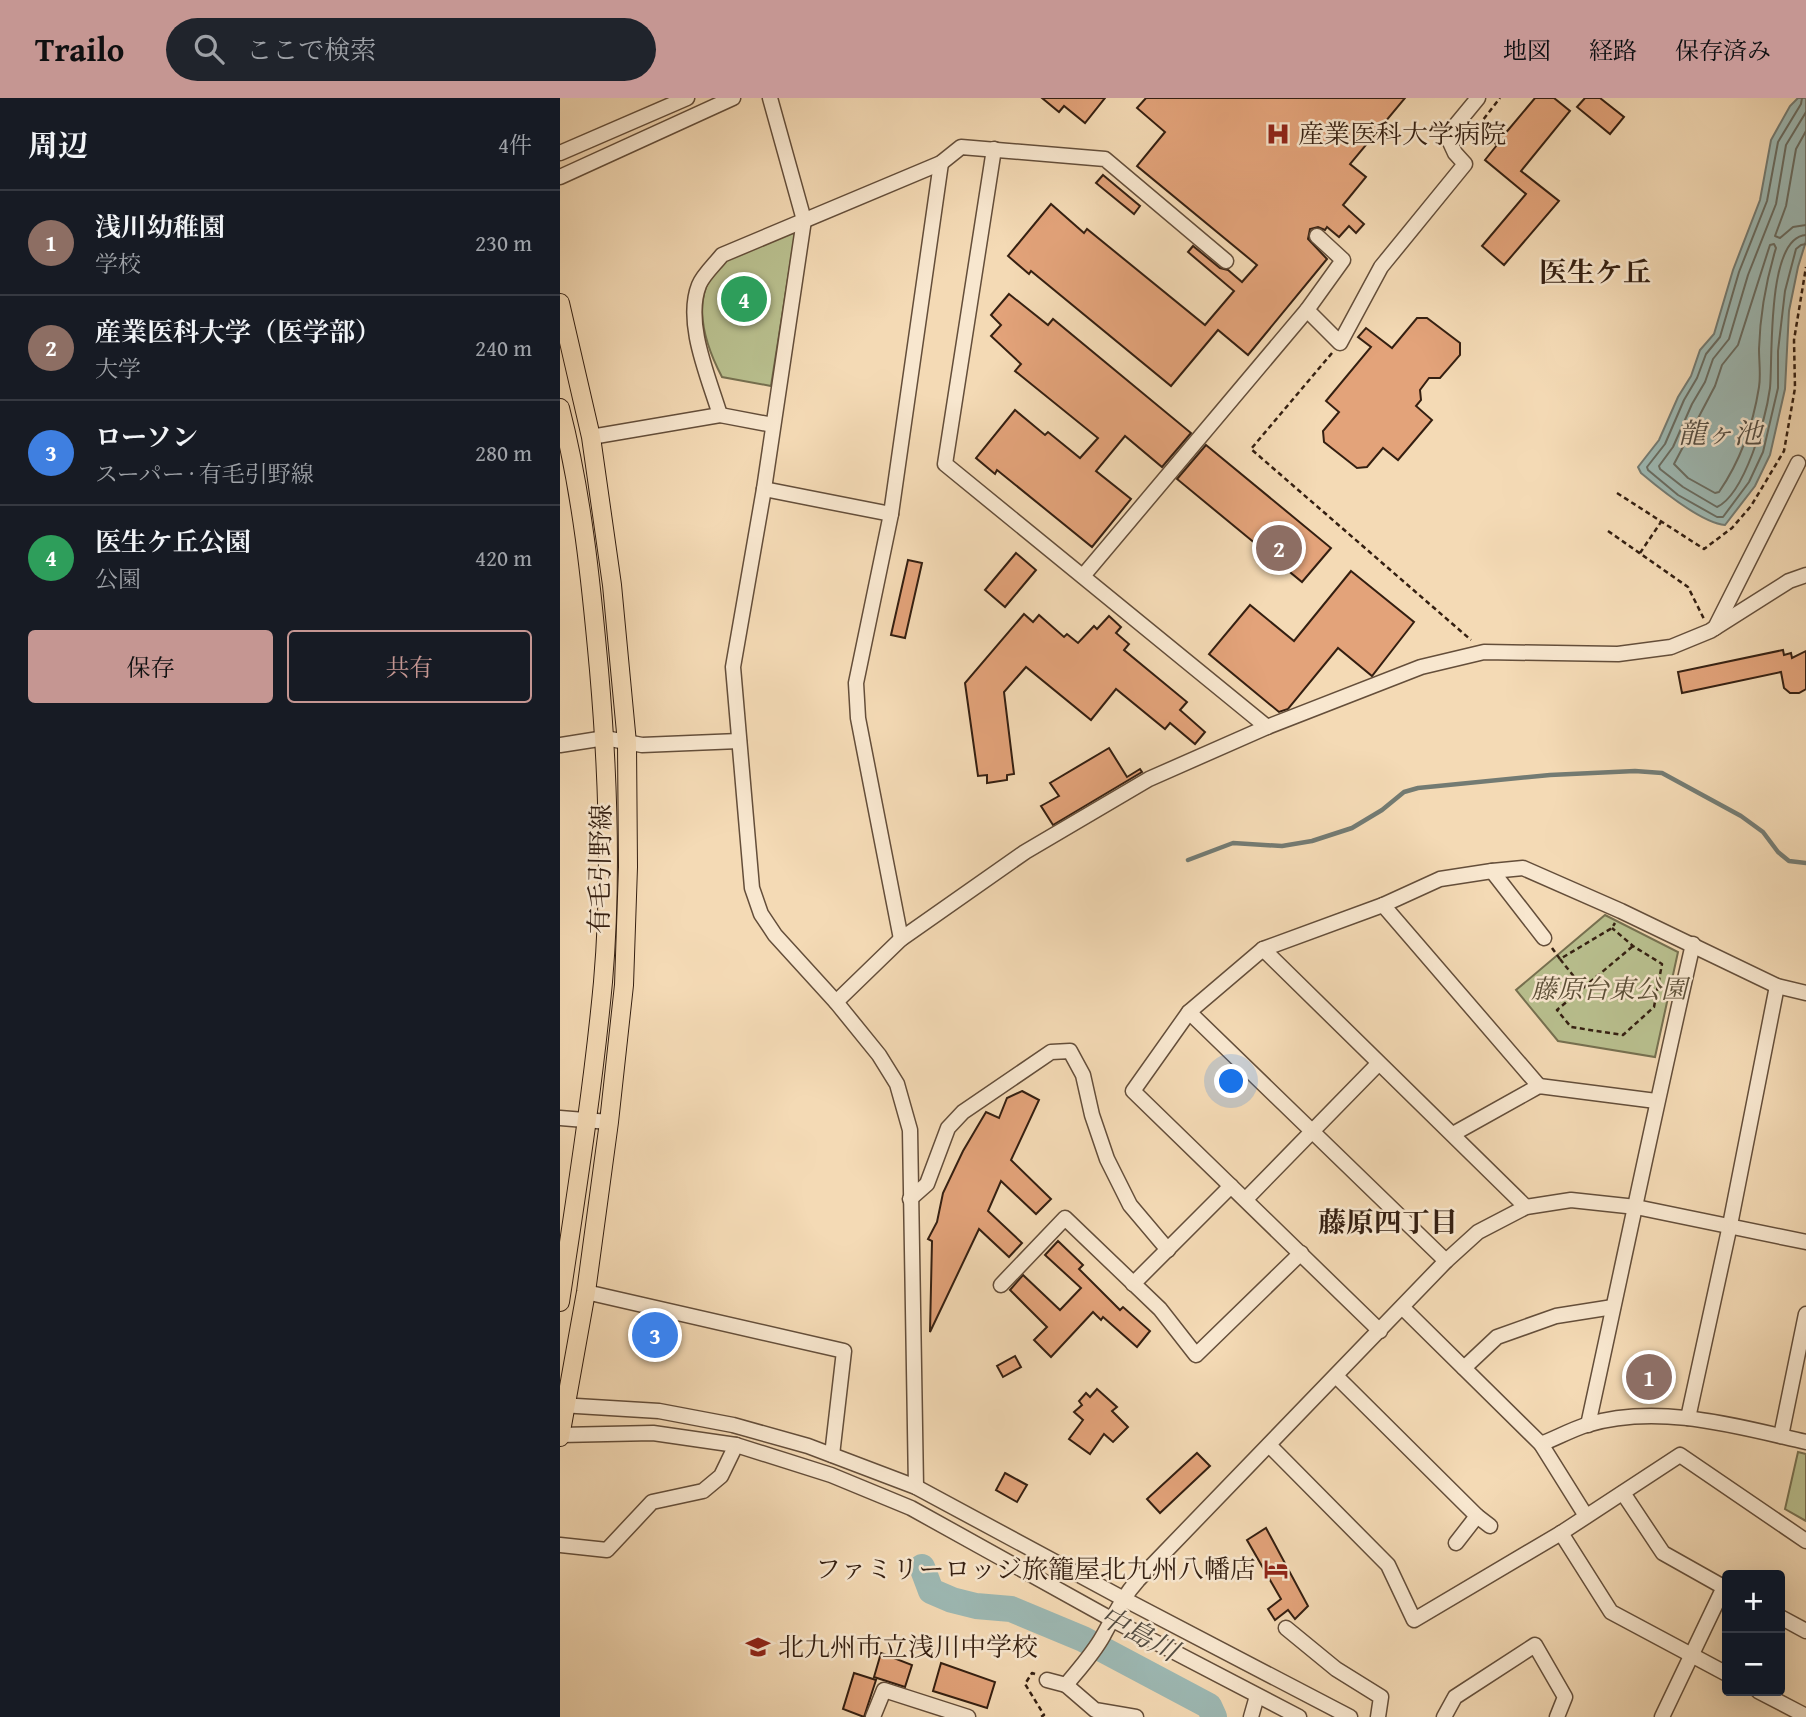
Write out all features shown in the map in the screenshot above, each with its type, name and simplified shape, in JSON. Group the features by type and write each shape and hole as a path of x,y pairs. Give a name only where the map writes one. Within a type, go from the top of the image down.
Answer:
{"main road":[{"name":"有毛引野線","path":"560,303 590,437 612,586 627,743 628,867 624,985 608,1122 586,1292 563,1405 560,1436"},
{"name":"有毛引野線","path":"560,408 569,442 592,587 605,737 607,860 603,980 587,1120 560,1302"}],"street":[{"path":"560,153 687,98"},
{"path":"560,177 733,98"},
{"path":"770,98 804,220 764,489 733,667 752,888 761,914 775,935 836,1002 879,1055 897,1084 910,1130 916,1487"},
{"path":"1307,310 1340,343 1381,267 1465,164 1455,153 1449,140 1455,127 1478,98"},
{"path":"720,415 693,312 699,284 722,255 941,163 961,147 1105,159 1226,261"},
{"path":"994,149 945,464 1267,727"},
{"path":"901,939 858,718 856,683 891,514 941,163"},
{"path":"1083,576 1307,310 1343,260 1317,236"},
{"path":"590,437 720,415 774,425"},
{"path":"1712,630 1798,463"},
{"path":"764,489 891,514"},
{"path":"836,1002 901,939 1025,852 1149,779 1267,727 1421,667 1484,652 1618,654 1671,647 1712,630 1789,581 1806,575"},
{"path":"560,745 605,737 642,745 739,741"},
{"path":"1380,1331 1133,1091 1189,1012 1263,949 1383,905 1440,879 1522,868 1693,944 1777,986 1806,993"},
{"path":"1492,871 1544,938"},
{"path":"1383,905 1539,1086"},
{"path":"1588,1425 1636,1207 1656,1101 1693,944"},
{"path":"1263,949 1525,1207"},
{"path":"1688,1418 1730,1225 1777,986"},
{"path":"1189,1012 1446,1261"},
{"path":"910,1199 927,1184 948,1128 963,1112 1051,1052 1070,1051 1083,1075 1092,1115 1107,1159 1130,1205 1168,1250"},
{"path":"1246,1199 1378,1063"},
{"path":"1453,1134 1539,1086 1656,1101"},
{"path":"560,1118 608,1122"},
{"path":"1133,1284 1231,1186"},
{"path":"1066,1685 1103,1636 1122,1598 1446,1261 1478,1232 1525,1207 1571,1200 1636,1207 1806,1242"},
{"path":"1001,1286 1065,1218 1160,1309 1196,1355 1300,1253"},
{"path":"586,1292 844,1351 832,1455"},
{"path":"1464,1368 1497,1337 1556,1316 1613,1307"},
{"path":"1403,1308 1541,1444 1586,1516"},
{"path":"1781,1436 1806,1314"},
{"path":"1336,1376 1490,1526"},
{"path":"563,1405 671,1413 733,1425 808,1446 916,1487 1350,1717"},
{"path":"1541,1444 1588,1425 1639,1416 1688,1418 1806,1442"},
{"path":"560,1436 653,1433 736,1445 831,1475 911,1508 1111,1619 1299,1717"},
{"path":"560,1545 607,1550 652,1502 703,1491 721,1476 736,1445"},
{"path":"1269,1445 1388,1565 1415,1620 1562,1533 1680,1455 1806,1541"},
{"path":"1623,1493 1663,1553 1722,1586"},
{"path":"1456,1543 1477,1516"},
{"path":"1562,1533 1611,1612 1722,1671"},
{"path":"1662,1717 1690,1655 1722,1595"},
{"path":"1785,1620 1806,1631"},
{"path":"1286,1628 1336,1669 1381,1697 1378,1717"},
{"path":"1444,1717 1455,1697 1535,1645 1566,1697 1557,1717"},
{"path":"1047,1680 1066,1685 1095,1710 1132,1716"},
{"path":"873,1717 884,1690 968,1717"},
{"path":"1251,1717 1257,1696"},
{"path":"1768,1696 1806,1716"}],"path":[{"path":"1468,139 1500,98"},
{"path":"1616,494 1704,550 1732,528 1751,506 1784,451 1794,388 1794,340 1806,267"},
{"path":"1340,343 1251,449 1484,652"},
{"path":"1640,553 1661,522"},
{"path":"1608,531 1688,587 1712,630"},
{"path":"1560,960 1612,928 1621,911"},
{"path":"1612,928 1633,946 1662,964 1654,1007 1623,1035 1571,1027 1557,1010 1633,946"},
{"path":"1544,938 1583,988"},
{"path":"1041,1717 1044,1714 1025,1684 1032,1672 1047,1680"}],"green space":[{"path":"791,232 795,234 771,386 722,377 704,330 703,297 708,282 732,257"},
{"name":"藤原台東公園","path":"1605,915 1678,952 1655,1057 1558,1041 1516,990"},
{"path":"1798,1452 1806,1454 1806,1521 1785,1509"}],"water":[{"name":"龍ヶ池","path":"1798,98 1806,98 1806,241 1789,311 1785,389 1770,455 1755,486 1725,525 1704,518 1681,504 1641,473 1638,467 1659,440 1678,397 1691,376 1700,350 1714,334 1733,270 1760,200 1771,140 1790,106"}],"building":[{"path":"1042,98 1105,98 1085,123 1064,106 1059,112"},
{"path":"1146,98 1405,98 1350,164 1366,177 1343,205 1364,224 1356,233 1349,226 1339,237 1327,227 1325,230 1318,227 1310,229 1308,239 1327,259 1248,355 1218,330 1171,386 1031,271 1029,274 1008,256 1051,204 1084,233 1087,229 1205,325 1234,291 1188,252 1193,246 1242,282 1257,265 1137,166 1165,132 1137,108"},
{"path":"1535,98 1554,98 1570,111 1521,171 1559,201 1504,265 1482,246 1526,194 1485,160 1497,145 1484,134 1492,124 1504,135"},
{"path":"1585,98 1600,98 1624,117 1610,134 1577,107"},
{"path":"1103,175 1140,206 1134,214 1096,183"},
{"path":"1009,294 1048,325 1053,319 1191,433 1162,467 1125,436 1096,471 1131,499 1092,547 997,470 995,474 976,458 1015,410 1045,435 1048,432 1080,458 1098,438 1015,371 1021,364 991,336 1001,325 991,315"},
{"path":"1417,318 1427,318 1460,343 1460,355 1440,378 1429,378 1420,390 1421,400 1416,406 1432,420 1398,460 1383,448 1367,467 1357,468 1324,442 1323,431 1339,412 1326,401 1371,347 1358,337 1366,328 1392,348"},
{"path":"1206,445 1331,548 1302,582 1177,479"},
{"path":"1016,553 1036,570 1005,607 985,590"},
{"path":"908,560 922,563 905,638 891,635"},
{"path":"1351,571 1414,622 1372,676 1338,648 1288,709 1279,712 1209,654 1250,605 1294,641"},
{"path":"1024,614 1033,622 1039,615 1064,637 1067,634 1078,643 1094,626 1097,629 1109,616 1121,627 1116,633 1129,644 1124,650 1187,702 1180,710 1205,732 1195,744 1170,723 1165,729 1116,689 1091,720 1026,667 1004,692 1014,774 1007,775 1007,780 987,783 987,775 978,776 965,683"},
{"path":"1783,650 1784,655 1791,653 1792,658 1806,651 1806,689 1799,693 1790,693 1784,688 1781,672 1682,693 1678,672"},
{"path":"1109,748 1127,777 1140,769 1142,772 1053,825 1041,806 1059,796 1050,783"},
{"path":"1022,1091 1039,1100 1011,1160 1051,1199 1036,1214 1001,1181 988,1211 1022,1243 1009,1257 979,1229 930,1332 932,1241 928,1239 937,1222 943,1193 986,1112 999,1118 1007,1098"},
{"path":"1058,1241 1083,1265 1079,1269 1120,1310 1123,1307 1150,1331 1137,1347 1103,1317 1101,1320 1093,1312 1051,1357 1034,1340 1047,1327 1010,1290 1023,1275 1060,1310 1081,1288 1045,1255"},
{"path":"638,1320 674,1325 669,1356 643,1354 636,1345"},
{"path":"1015,1356 1021,1367 1003,1377 997,1366"},
{"path":"1097,1389 1117,1407 1112,1411 1128,1427 1113,1442 1104,1434 1090,1454 1069,1439 1083,1420 1074,1412 1082,1405 1079,1401 1086,1393 1090,1397"},
{"path":"1197,1453 1210,1466 1160,1513 1147,1499"},
{"path":"1005,1473 1027,1485 1017,1502 996,1490"},
{"name":"ファミリーロッジ旅籠屋北九州八幡店","path":"1266,1528 1308,1606 1295,1619 1288,1610 1275,1620 1268,1609 1281,1599 1247,1540"},
{"path":"881,1653 912,1665 905,1687 874,1677"},
{"path":"941,1663 995,1682 987,1708 933,1691"},
{"path":"854,1673 876,1680 864,1717 843,1709"}],"waterway":[{"path":"1188,860 1233,843 1282,846 1312,841 1352,828 1382,810 1404,792 1418,788 1550,775 1635,771 1662,773 1741,816 1763,832 1778,852 1789,861 1806,863"},
{"name":"中島川","path":"922,1567 931,1591 976,1606 1011,1609 1083,1639 1209,1706 1214,1717"}],"place":[{"name":"産業医科大学病院","path":"1278,134"},
{"name":"医生ケ丘公園","path":"744,299"},
{"name":"産業医科大学（医学部）","path":"1279,548"},
{"name":"ローソン","path":"655,1335"},
{"name":"浅川幼稚園","path":"1649,1377"},
{"name":"ファミリーロッジ旅籠屋北九州八幡店","path":"1276,1569"},
{"name":"北九州市立浅川中学校","path":"758,1647"}],"district":[{"name":"医生ケ丘","path":"1595,272"},
{"name":"藤原四丁目","path":"1388,1222"}]}
